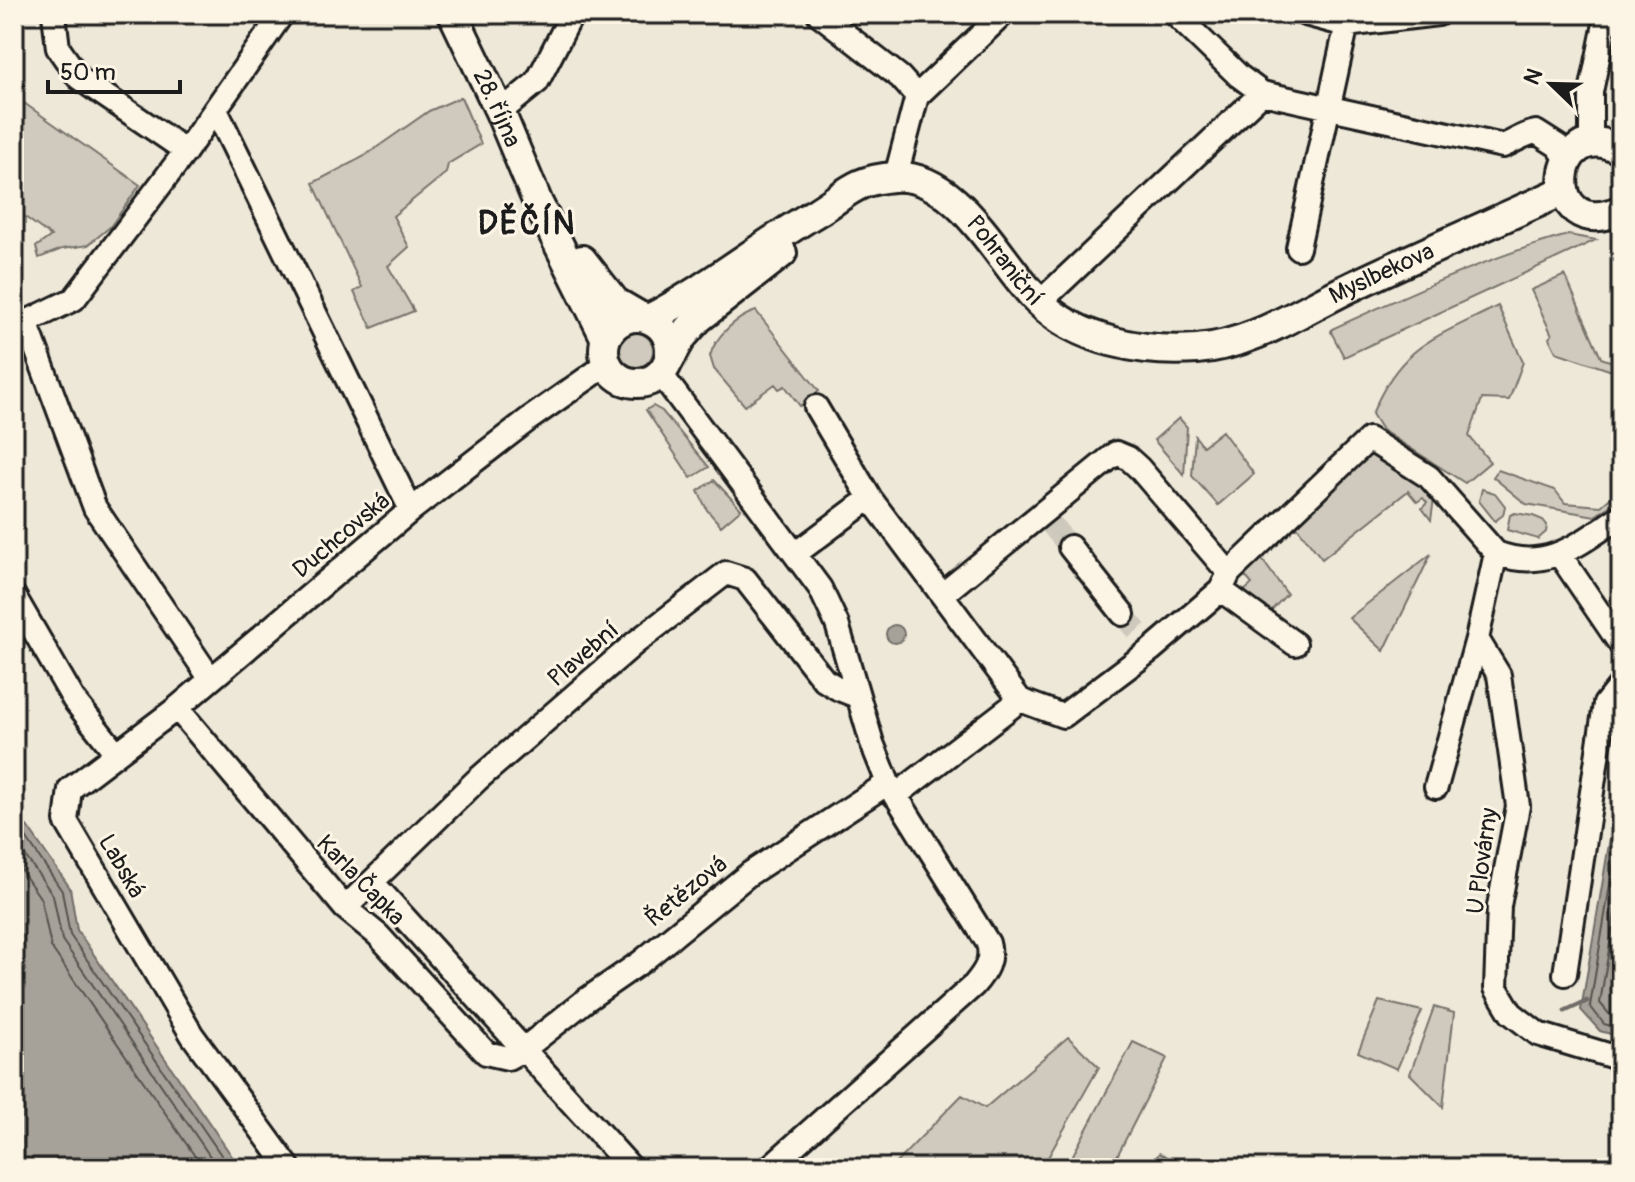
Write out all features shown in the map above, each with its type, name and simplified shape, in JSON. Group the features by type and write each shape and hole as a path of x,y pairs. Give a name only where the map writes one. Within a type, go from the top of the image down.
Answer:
{"main road":[{"name":"28. října","path":"453,14 500,112 538,203 605,337"},
{"path":"1621,150 1606,143 1591,143 1567,159 1562,175 1563,191 1572,207 1587,216 1605,217 1621,210"},
{"name":"Pohraniční","path":"644,317 686,299 776,237 823,209 852,186 896,176 940,189 962,208 1039,303 1078,329 1093,336 1162,348 1198,349"},
{"name":"Myslbekova","path":"1198,349 1255,334 1563,191"},
{"name":"28. října","path":"538,203 615,302 644,317"},
{"name":"Pohraniční","path":"665,367 682,337 699,318 794,243 823,209"},
{"path":"644,317 660,324 670,344 665,367 647,382 631,384 616,378 606,365 602,351 605,337 626,318 644,317"}],"street":[{"path":"54,14 58,48 79,78 186,151"},
{"path":"210,678 95,508 20,325 74,299 216,110 282,14"},
{"path":"500,112 537,82 572,14"},
{"path":"819,14 900,77 917,96"},
{"path":"896,176 917,96 1003,14"},
{"path":"1175,14 1239,76 1262,93 1503,146 1519,135 1536,132 1558,146 1567,159"},
{"path":"1305,14 1348,19 1438,14"},
{"path":"1591,143 1591,92 1607,14"},
{"path":"1298,248 1348,19"},
{"path":"1039,303 1262,93"},
{"path":"216,110 411,510"},
{"name":"Duchcovská","path":"116,753 177,708 411,510 529,419 606,365"},
{"path":"665,367 820,588 837,624 857,696 892,789 988,943 991,957 974,985 769,1168"},
{"path":"816,407 870,498 1020,700 1063,716 1146,642 1225,582 1369,439 1429,477 1496,553 1510,558 1529,560 1560,555 1621,516"},
{"path":"943,594 1045,518 1116,453 1139,468 1225,582 1295,644"},
{"path":"795,554 870,498"},
{"path":"1070,547 1123,614"},
{"path":"1436,787 1477,639 1496,553"},
{"path":"1560,555 1621,645"},
{"name":"Plavební","path":"345,908 488,771 635,643 726,573 745,579 824,680 857,696"},
{"path":"14,596 74,700 116,753"},
{"name":"U Plovárny","path":"1477,639 1499,675 1518,806 1499,906 1496,988 1511,1013 1538,1034 1621,1059"},
{"path":"1565,974 1605,704 1621,684"},
{"name":"Řetězová","path":"524,1049 641,962 749,874 892,789 1020,700"},
{"name":"Karla Čapka","path":"177,708 345,908 378,935 486,1053 508,1058 524,1049"},
{"name":"Labská","path":"116,753 70,789 66,821 192,1035 289,1168"},
{"name":"Karla Čapka","path":"372,882 631,1168"}],"shaded area":[{"path":"461,97 481,144 448,164 446,173 393,216 409,247 388,266 414,311 372,328 354,292 362,287 313,183 363,157 429,111"},
{"path":"24,103 140,185 110,227 88,245 62,249 39,258 36,247 51,236 14,209 14,106"},
{"path":"1568,235 1596,240 1344,357 1331,332 1448,277"},
{"path":"1565,275 1601,358 1621,365 1621,374 1556,352 1549,338 1552,335 1531,290"},
{"path":"1498,306 1523,362 1509,400 1482,399 1469,436 1490,462 1465,483 1382,430 1372,414 1395,372 1422,346"},
{"path":"756,311 819,391 800,406 785,386 779,389 775,384 745,406 714,369 710,356 717,341 734,323"},
{"path":"636,333 648,338 653,350 648,362 636,367 624,362 619,350 624,338"},
{"path":"653,406 662,411 709,467 691,478 646,410"},
{"path":"1179,418 1187,427 1184,475 1154,440"},
{"path":"1222,431 1254,474 1218,505 1192,476 1195,436 1203,446"},
{"path":"1366,454 1374,454 1423,484 1434,499 1431,520 1422,508 1427,503 1423,498 1417,502 1408,491 1322,559 1295,524"},
{"path":"1498,470 1555,490 1565,503 1601,506 1621,489 1621,498 1595,516 1526,504 1493,477"},
{"path":"714,480 741,509 721,526 707,510 698,491"},
{"path":"1482,489 1495,493 1505,506 1503,515 1495,521 1479,501"},
{"path":"1515,513 1543,520 1547,525 1546,532 1538,539 1507,530 1510,515"},
{"path":"1431,554 1384,651 1349,618"},
{"path":"1261,558 1287,594 1268,614 1241,594 1252,584 1244,575"},
{"path":"1379,1001 1422,1011 1397,1069 1358,1052"},
{"path":"1434,1007 1454,1013 1443,1107 1410,1074"},
{"path":"1068,1037 1099,1067 1042,1168 891,1168 962,1095 985,1108"},
{"path":"1133,1042 1167,1058 1111,1168 1066,1168"},
{"path":"1159,1153 1188,1168 1151,1168"}],"water":[{"path":"895,625 904,634 895,643 886,634"},
{"path":"1621,773 1621,1037 1600,1031 1581,1010"},
{"path":"14,821 27,826 70,888 77,930 240,1168 14,1168"}],"waterway":[{"path":"1565,1011 1587,1001"}],"tunnel":[{"path":"1050,523 1070,547"},
{"path":"1123,614 1140,635"}],"district":[{"name":"DĚČÍN","path":"527,223"}]}
